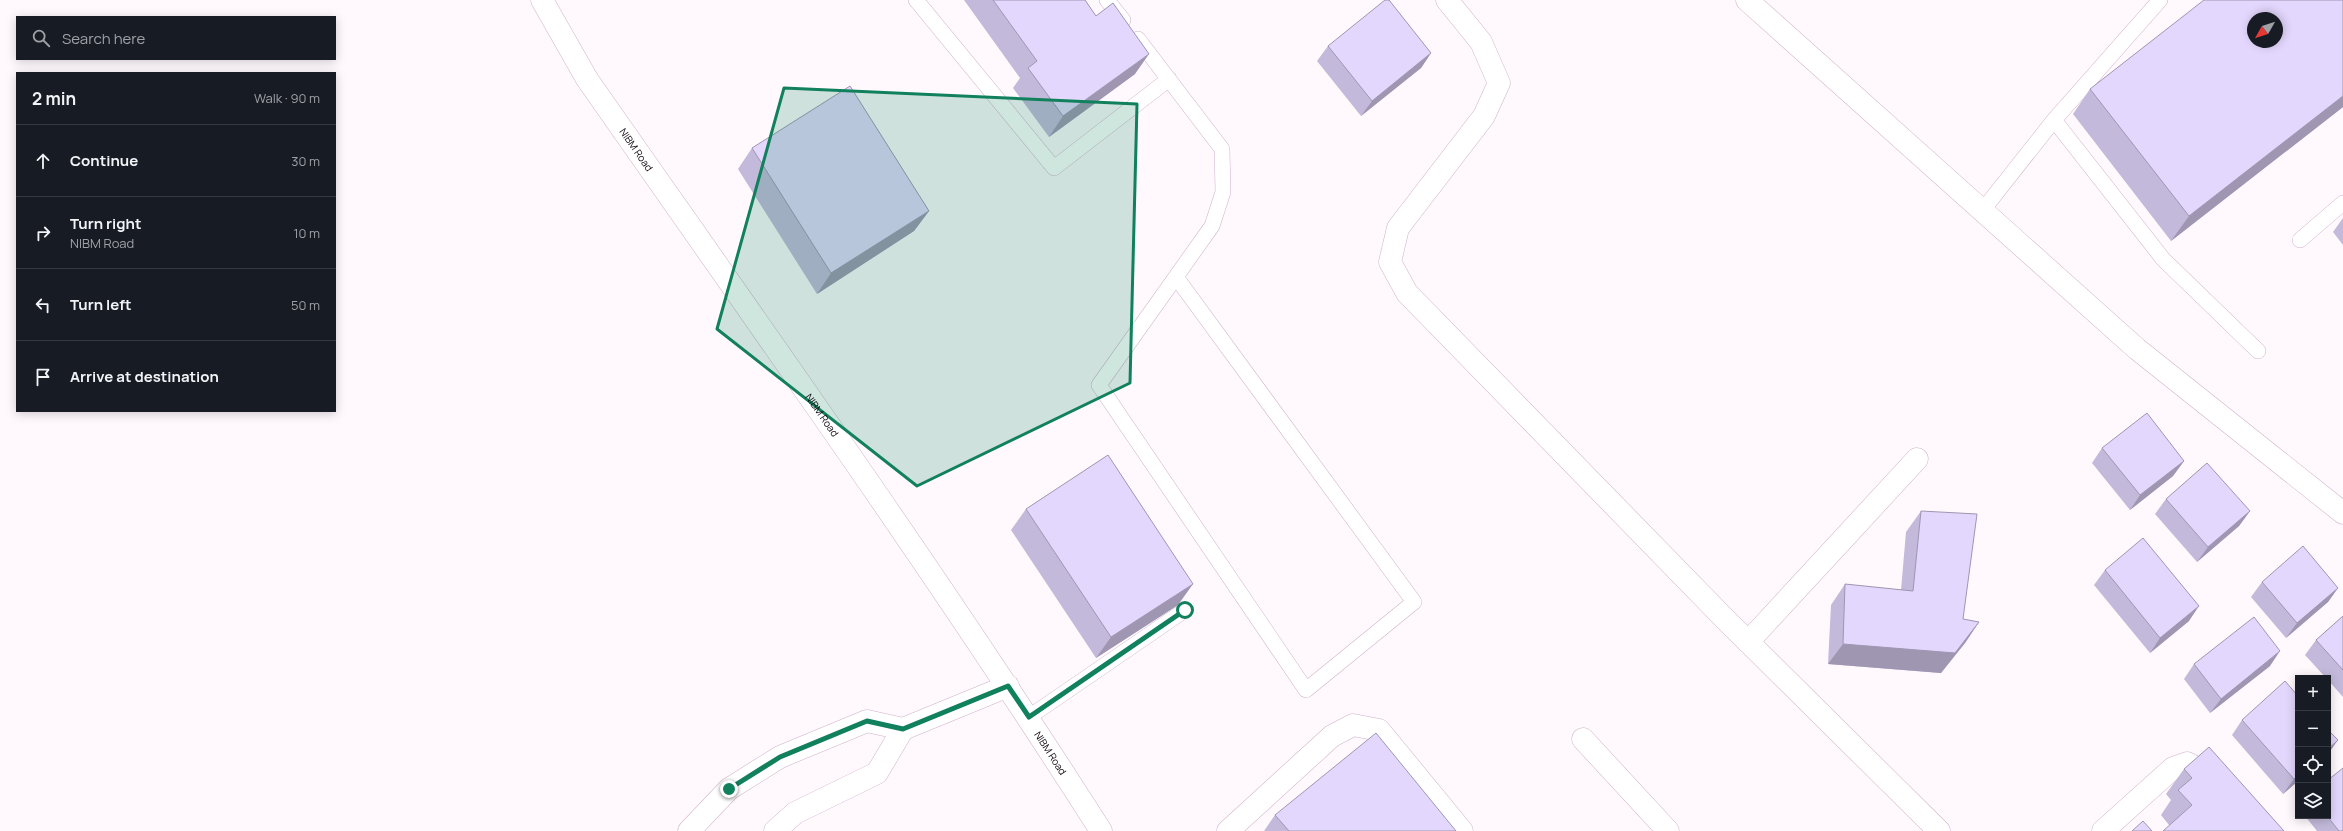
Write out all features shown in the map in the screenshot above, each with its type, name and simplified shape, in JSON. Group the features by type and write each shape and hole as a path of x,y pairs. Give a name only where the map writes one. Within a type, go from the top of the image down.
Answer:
{"street":[{"name":"NIBM Road","path":"542,0 587,79 919,555 1029,717 1101,831"},
{"path":"1447,0 1481,42 1498,83 1484,116 1398,228 1390,262 1407,293 1748,642 1939,831"},
{"path":"1747,0 2137,349 2343,513"},
{"path":"1748,642 1917,459"},
{"path":"688,831 729,789 780,757 867,721 903,729 1008,686"},
{"path":"1228,831 1332,736 1353,725 1379,730 1462,831"},
{"path":"775,831 795,813 877,773 903,729"},
{"path":"1584,739 1668,831"},
{"path":"2103,831 2173,768 2187,763 2201,770 2227,798"}],"lane":[{"path":"916,0 1054,168 1169,79"},
{"path":"1107,0 1222,149 1223,192 1212,226 1099,385 1306,690 1414,602 1176,277"},
{"path":"1982,211 2054,120 2160,0"},
{"path":"2054,120 2163,259 2258,351"},
{"path":"2300,240 2343,203"},
{"path":"1029,717 1185,610"}],"highlighted area":[{"path":"784,88 1137,104 1130,383 917,486 717,329"}],"building":[{"path":"993,0 1085,0 1096,16 1113,3 1149,54 1063,116 1028,68 1037,61"},
{"path":"1385,0 1389,0 1431,53 1372,101 1328,46"},
{"path":"2204,0 2343,0 2343,96 2189,216 2090,89"},
{"path":"850,86 929,211 831,273 752,148"},
{"path":"2147,413 2184,461 2140,495 2102,448"},
{"path":"1108,455 1193,584 1111,637 1026,509"},
{"path":"2207,463 2250,511 2208,547 2166,499"},
{"path":"1921,511 1977,514 1963,619 1979,622 1955,653 1843,644 1845,584 1913,591"},
{"path":"2143,538 2199,606 2160,638 2105,570"},
{"path":"2303,546 2338,588 2297,623 2262,582"},
{"path":"2343,616 2343,670 2316,640"},
{"path":"2254,617 2280,651 2221,699 2194,664"},
{"path":"2285,681 2295,693 2294,779 2242,720"},
{"path":"1376,733 1456,831 1289,831 1275,815"},
{"path":"2331,733 2338,740 2331,746"},
{"path":"2209,747 2284,831 2163,831 2192,805 2178,790 2192,778 2184,769"},
{"path":"2343,768 2343,831 2339,831 2329,819 2331,819 2331,778"},
{"path":"2143,821 2152,831 2132,831"}],"route":[{"path":"729,789 780,757 867,721 903,729 1008,686 1029,717 1185,610"}]}
